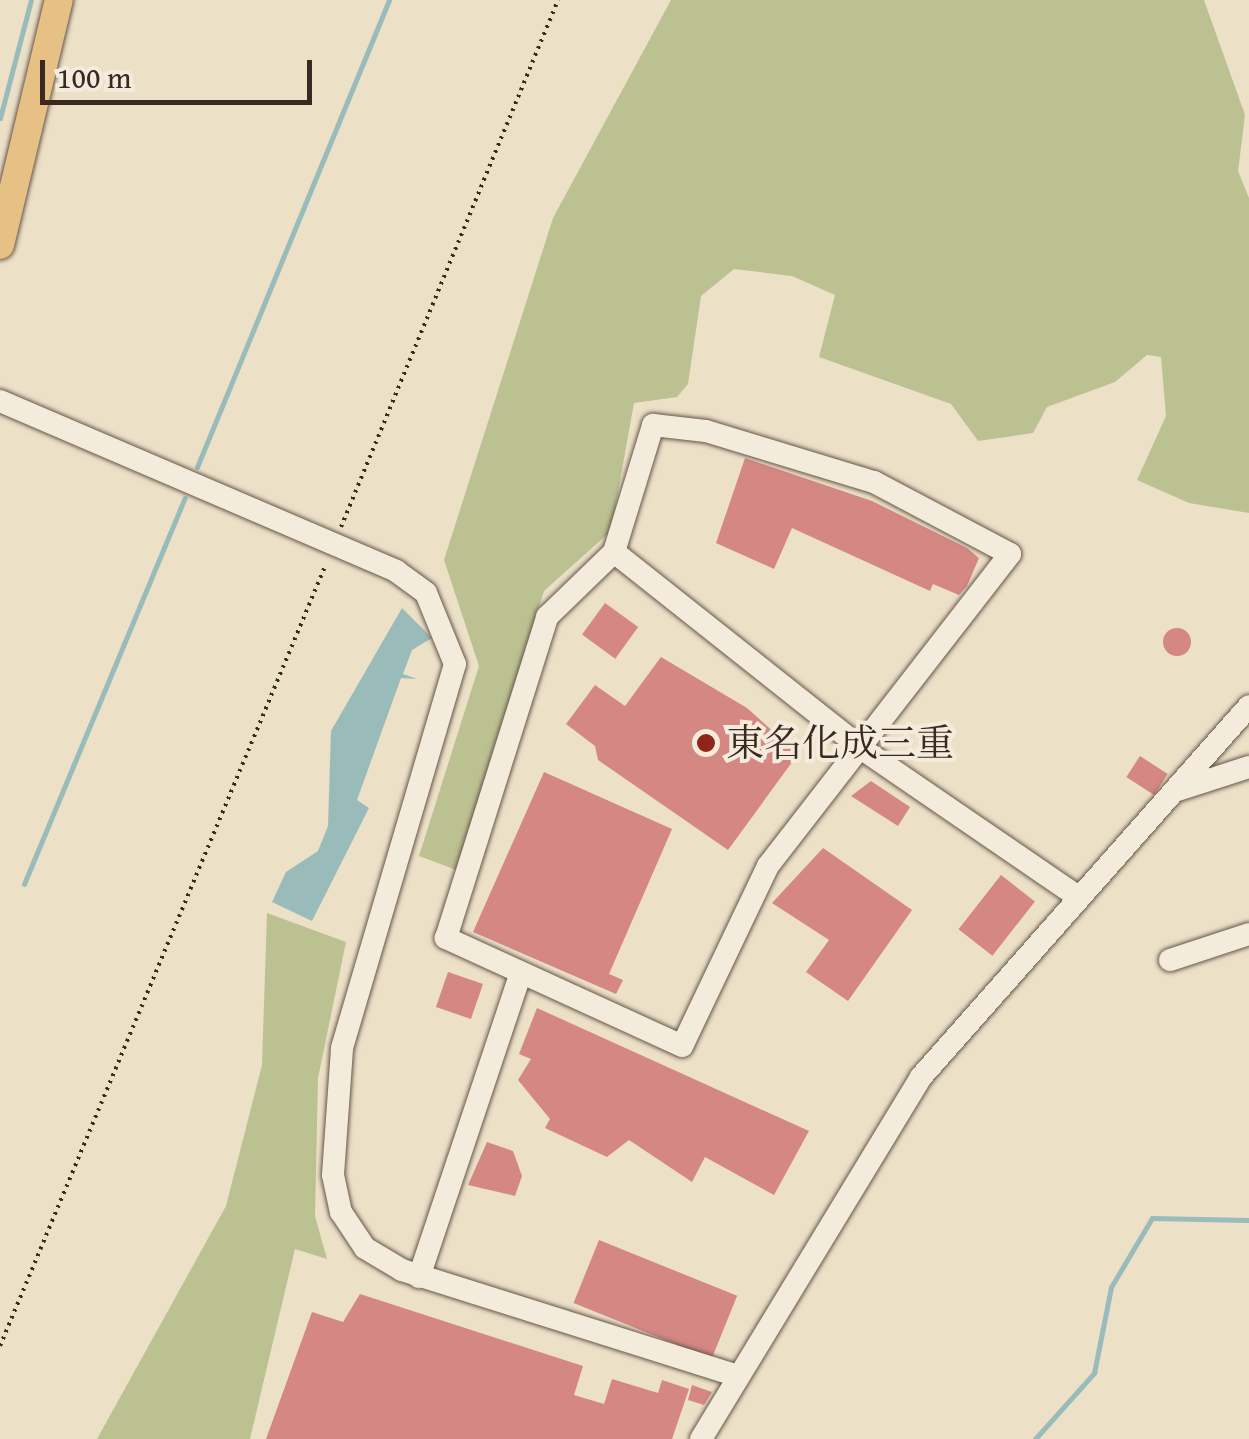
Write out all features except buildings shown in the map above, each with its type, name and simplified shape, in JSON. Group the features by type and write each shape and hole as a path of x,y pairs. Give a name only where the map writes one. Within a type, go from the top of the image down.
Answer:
{"main road":[{"path":"0,246 60,0"}],"street":[{"path":"0,400 334,545 426,593 455,664 352,1014 334,1106 333,1175 347,1225 376,1258 419,1276 738,1376"},
{"path":"653,425 706,431 874,482 1010,554 865,750 747,901 682,1046 446,938 547,617 614,552 653,425"},
{"path":"614,552 865,750 1077,896"},
{"path":"701,1439 920,1077 1249,706"},
{"path":"1176,791 1249,767"},
{"path":"1170,960 1249,934"},
{"path":"419,1276 521,972"}],"path":[{"path":"0,1346 558,0"}],"green space":[{"path":"671,0 1204,0 1245,115 1238,171 1249,198 1249,513 1189,503 1137,480 1166,416 1161,357 1147,355 1115,382 1047,407 1033,433 978,441 951,404 819,357 835,295 792,276 734,269 701,296 688,384 677,397 634,403 611,531 544,591 459,871 419,856 479,666 444,560 553,218"},
{"path":"267,913 346,942 318,1078 315,1216 327,1259 295,1249 250,1439 97,1439 226,1206 262,1065"}],"water":[{"path":"402,608 432,638 412,650 403,674 417,679 401,678 357,800 369,808 312,921 272,902 286,872 318,851 328,826 331,731"}],"waterway":[{"path":"0,118 31,0"},
{"path":"197,467 389,0"},
{"path":"24,884 185,498"},
{"path":"1035,1439 1094,1373 1111,1287 1152,1218 1249,1220"}],"place":[{"name":"東名化成三重","path":"706,743"}]}
